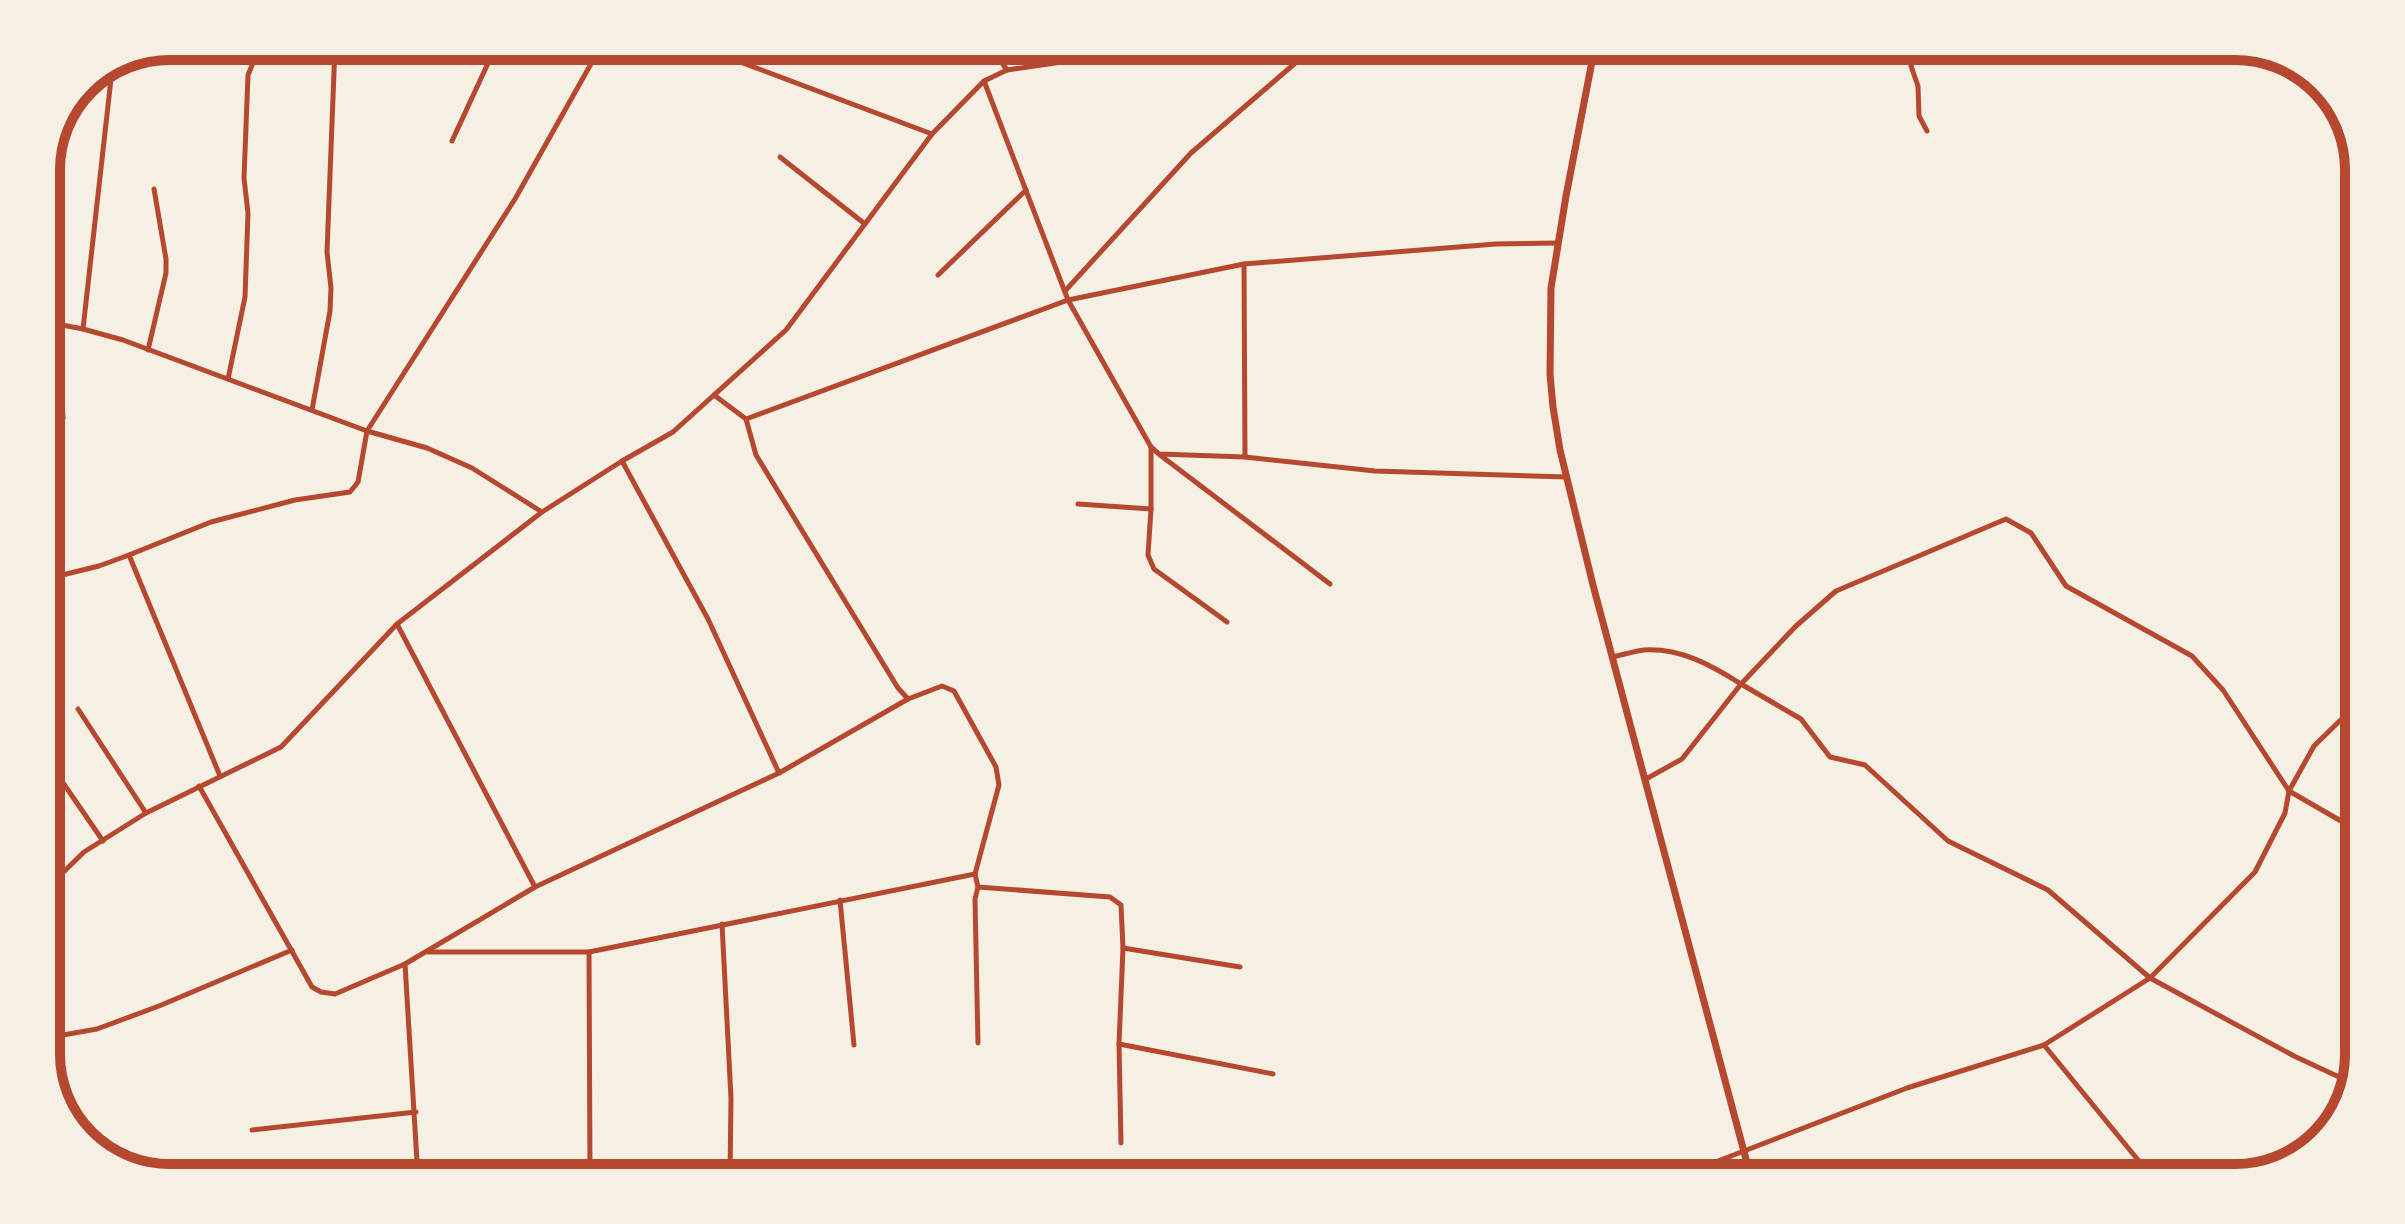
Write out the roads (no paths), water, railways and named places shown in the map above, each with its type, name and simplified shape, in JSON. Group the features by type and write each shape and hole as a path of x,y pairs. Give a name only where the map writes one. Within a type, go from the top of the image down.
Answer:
{"main road":[{"path":"1592,60 1551,288 1550,374 1556,421 1612,657 1747,1164"}],"street":[{"path":"228,379 245,297 248,213 244,178 248,75 254,60"},
{"path":"312,410 330,311 327,252 334,60"},
{"path":"452,141 490,60"},
{"path":"60,576 99,566 211,522 295,500 350,492 358,482 367,431 515,199 593,60"},
{"path":"736,60 932,134"},
{"path":"1000,60 1007,70"},
{"path":"60,875 84,852 146,813 281,747 397,624 542,512 673,432 786,330 932,134 984,81 1007,70 1075,60"},
{"path":"1065,291 1191,153 1299,60"},
{"path":"1913,60 1911,66 1918,86 1919,116 1927,131"},
{"path":"83,329 111,78"},
{"path":"984,81 1068,300 1151,447 1330,584"},
{"path":"780,157 865,224"},
{"path":"148,350 166,273 154,189"},
{"path":"938,275 1026,190"},
{"path":"746,419 1068,300 1244,264 1496,244 1558,243"},
{"path":"1244,264 1245,457"},
{"path":"60,325 148,350 367,431 427,448 472,468 542,512"},
{"path":"60,371 63,418"},
{"path":"714,395 746,419 756,455 898,688 908,699"},
{"path":"1151,447 1148,555 1154,569 1227,622"},
{"path":"1159,454 1245,457 1375,471 1567,477"},
{"path":"622,461 708,619 779,773"},
{"path":"1078,504 1151,509"},
{"path":"1646,779 1682,759 1741,684 1796,626 1836,591 2006,519 2031,533 2066,586 2192,656 2223,690 2289,791 2345,822"},
{"path":"129,555 220,776"},
{"path":"397,624 535,887"},
{"path":"1612,657 1645,650 1686,654 1712,666 1801,719 1830,757 1865,765 1948,841 2048,890 2150,978 2294,1056 2342,1078"},
{"path":"199,786 312,987 328,994 341,992 405,964 535,887 779,773 908,699 942,686 954,691 996,767 999,785 975,874 978,887 975,899 978,1043"},
{"path":"78,709 146,813"},
{"path":"1710,1164 1907,1088 2044,1045 2150,978 2255,872 2285,813 2289,791 2314,746 2345,716"},
{"path":"60,778 103,841"},
{"path":"428,952 589,952 975,874"},
{"path":"978,887 1110,897 1121,905 1121,1143"},
{"path":"840,900 854,1045"},
{"path":"722,924 731,1098 730,1164"},
{"path":"1123,948 1240,967"},
{"path":"60,1036 97,1029 292,950"},
{"path":"589,952 590,1164"},
{"path":"405,964 418,1164"},
{"path":"1119,1044 1273,1074"},
{"path":"2044,1045 2143,1164"},
{"path":"252,1130 416,1112"}]}
